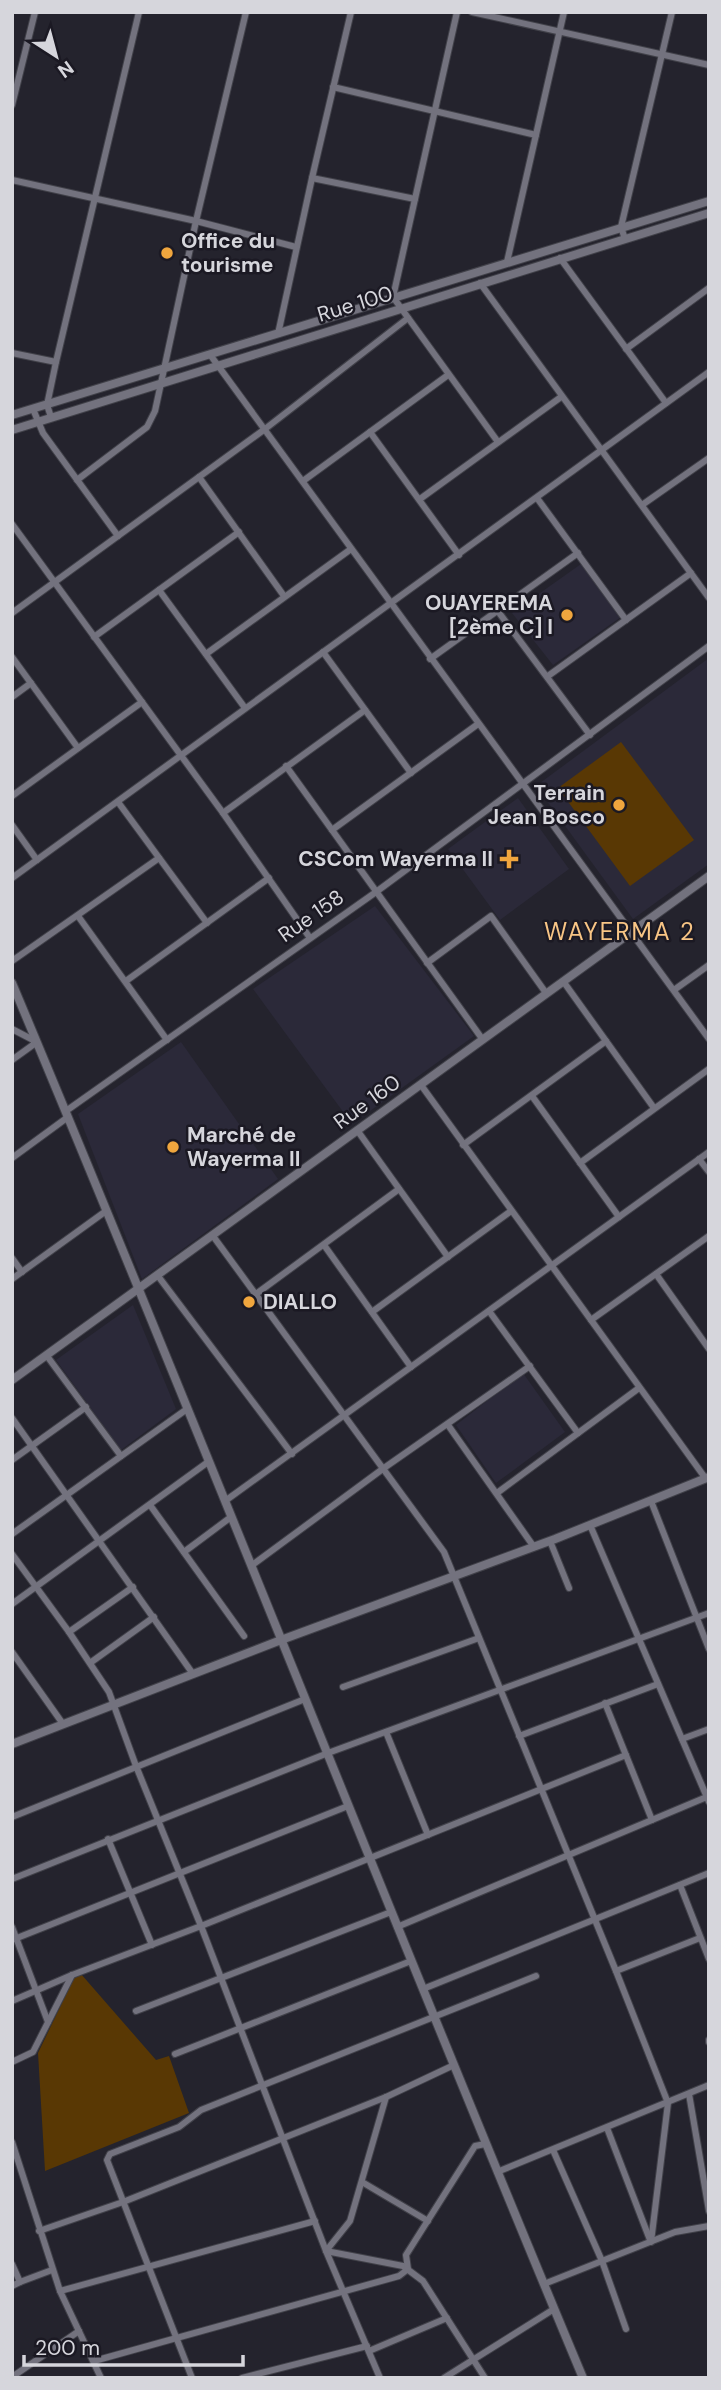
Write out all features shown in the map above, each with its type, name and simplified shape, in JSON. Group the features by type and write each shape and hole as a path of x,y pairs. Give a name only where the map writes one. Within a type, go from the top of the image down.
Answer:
{"street":[{"path":"12,105 35,12"},
{"path":"51,417 47,405 56,362 139,12"},
{"path":"77,480 147,427 155,411 196,221 246,12"},
{"path":"278,334 351,12"},
{"path":"457,12 393,297 498,442"},
{"path":"472,12 709,65"},
{"path":"507,262 564,12"},
{"path":"625,239 621,228 672,12"},
{"path":"333,87 536,135"},
{"path":"312,178 415,200"},
{"path":"12,180 196,221 296,247"},
{"path":"12,415 709,201"},
{"name":"Rue 100","path":"12,429 709,213"},
{"path":"560,258 666,403"},
{"path":"480,283 709,598"},
{"path":"626,349 709,288"},
{"path":"12,612 265,429 408,318"},
{"path":"12,353 56,362"},
{"path":"211,356 709,1039"},
{"path":"12,878 709,372"},
{"path":"303,481 448,375"},
{"path":"420,499 561,397"},
{"path":"33,409 43,433 118,536"},
{"path":"370,432 459,555"},
{"path":"642,506 708,458"},
{"path":"199,477 284,596"},
{"path":"537,498 626,620"},
{"path":"12,524 223,813 310,938"},
{"path":"94,637 239,532"},
{"path":"206,654 351,549"},
{"path":"430,659 578,553"},
{"path":"548,676 691,573"},
{"path":"159,590 245,708"},
{"path":"497,610 590,735"},
{"name":"Rue 158","path":"12,1158 167,1040 376,892 709,646"},
{"path":"323,652 411,773"},
{"path":"12,657 78,748"},
{"path":"12,697 31,683"},
{"path":"12,796 142,702"},
{"path":"223,813 365,710"},
{"path":"332,830 478,724"},
{"path":"286,766 483,1040"},
{"path":"118,802 207,923"},
{"path":"12,825 37,860"},
{"path":"12,961 159,858"},
{"name":"Rue 160","path":"12,1380 709,876"},
{"path":"126,982 269,878"},
{"path":"78,916 167,1040"},
{"path":"427,963 491,916 546,993"},
{"path":"674,990 709,965"},
{"path":"563,981 654,1108"},
{"path":"12,984 583,2378"},
{"path":"12,1029 37,1042"},
{"path":"463,1145 606,1041"},
{"path":"12,1060 37,1042"},
{"path":"580,1163 709,1069"},
{"path":"12,1744 281,1640 550,1541 707,1478 421,1085"},
{"path":"532,1096 619,1217"},
{"path":"357,1130 448,1257"},
{"path":"225,1502 709,1152"},
{"path":"699,1159 709,1172"},
{"path":"256,1294 399,1189"},
{"path":"12,1279 106,1210"},
{"path":"372,1312 511,1211"},
{"path":"213,1236 444,1552 668,2103 651,2242"},
{"path":"591,1320 709,1236"},
{"path":"324,1245 411,1367"},
{"path":"12,1258 22,1272"},
{"path":"656,1274 706,1338 709,1349"},
{"path":"158,1276 292,1454"},
{"path":"489,1311 578,1433"},
{"path":"47,1356 121,1456"},
{"path":"251,1566 384,1468 530,1366"},
{"path":"497,1493 639,1388"},
{"path":"12,1460 86,1407"},
{"path":"12,1534 187,1409"},
{"path":"12,1418 193,1674"},
{"path":"448,1425 534,1547"},
{"path":"12,1604 208,1462"},
{"path":"650,1501 709,1649"},
{"path":"150,1505 244,1636"},
{"path":"184,1552 231,1517"},
{"path":"397,1927 708,1799 590,1525"},
{"path":"550,1541 569,1588"},
{"path":"12,1555 109,1692 326,2251 380,2378"},
{"path":"69,1632 133,1587"},
{"path":"12,1879 328,1753 709,1613"},
{"path":"90,1663 153,1617"},
{"path":"343,1686 479,1638"},
{"path":"12,1652 63,1724"},
{"path":"519,1736 657,1684"},
{"path":"12,1817 305,1699"},
{"path":"605,1703 652,1820"},
{"path":"681,1740 709,1729"},
{"path":"386,1732 428,1835"},
{"path":"12,2001 626,1755"},
{"path":"14,1940 348,1806"},
{"path":"108,1839 152,1945"},
{"path":"423,1989 709,1873"},
{"path":"680,1885 709,1959"},
{"path":"136,2011 391,1912"},
{"path":"12,1927 14,1940 48,2022"},
{"path":"616,1970 701,1938"},
{"path":"175,2054 411,1962"},
{"path":"12,2062 33,2052 72,1975"},
{"path":"192,2378 107,2160 110,2154 179,2127 201,2110 536,1976"},
{"path":"39,2231 123,2202 386,2097 454,2065"},
{"path":"497,2172 709,2085"},
{"path":"689,2094 709,2211"},
{"path":"326,2251 351,2221 386,2097"},
{"path":"607,2128 651,2242"},
{"path":"12,2142 60,2291 102,2378"},
{"path":"408,2269 406,2255 475,2146 485,2144"},
{"path":"553,2150 602,2261 626,2329"},
{"path":"362,2182 428,2221"},
{"path":"60,2291 315,2221"},
{"path":"544,2284 675,2232 709,2227"},
{"path":"326,2251 408,2269 423,2281 485,2378"},
{"path":"12,2264 19,2282"},
{"path":"94,2361 399,2276 408,2269"},
{"path":"12,2286 52,2270"},
{"path":"443,2378 555,2309"},
{"path":"242,2378 368,2348 447,2318"},
{"path":"12,2377 79,2331"}],"shaded area":[{"name":"OUAYEREMA [2ème C] I","path":"581,564 621,617 553,665 512,613"},
{"path":"709,658 709,864 633,919 536,786"},
{"name":"Terrain Jean Bosco","path":"621,742 694,840 630,886 558,788"},
{"name":"CSCom Wayerma II","path":"518,798 569,869 500,920 448,849"},
{"path":"375,906 474,1036 352,1124 253,989"},
{"name":"Marché de Wayerma II","path":"181,1042 278,1179 142,1279 78,1114"},
{"path":"133,1305 176,1409 121,1450 56,1360"},
{"path":"523,1373 565,1432 496,1483 456,1425"},
{"path":"81,1974 156,2060 169,2056 189,2113 45,2171 38,2053 75,1976"}],"place":[{"name":"Office du tourisme","path":"167,253"},
{"name":"OUAYEREMA [2ème C] I","path":"567,615"},
{"name":"Terrain Jean Bosco","path":"619,805"},
{"name":"CSCom Wayerma II","path":"509,859"},
{"name":"Marché de Wayerma II","path":"173,1147"},
{"name":"DIALLO","path":"249,1302"}],"district":[{"name":"WAYERMA 2","path":"620,931"}]}
